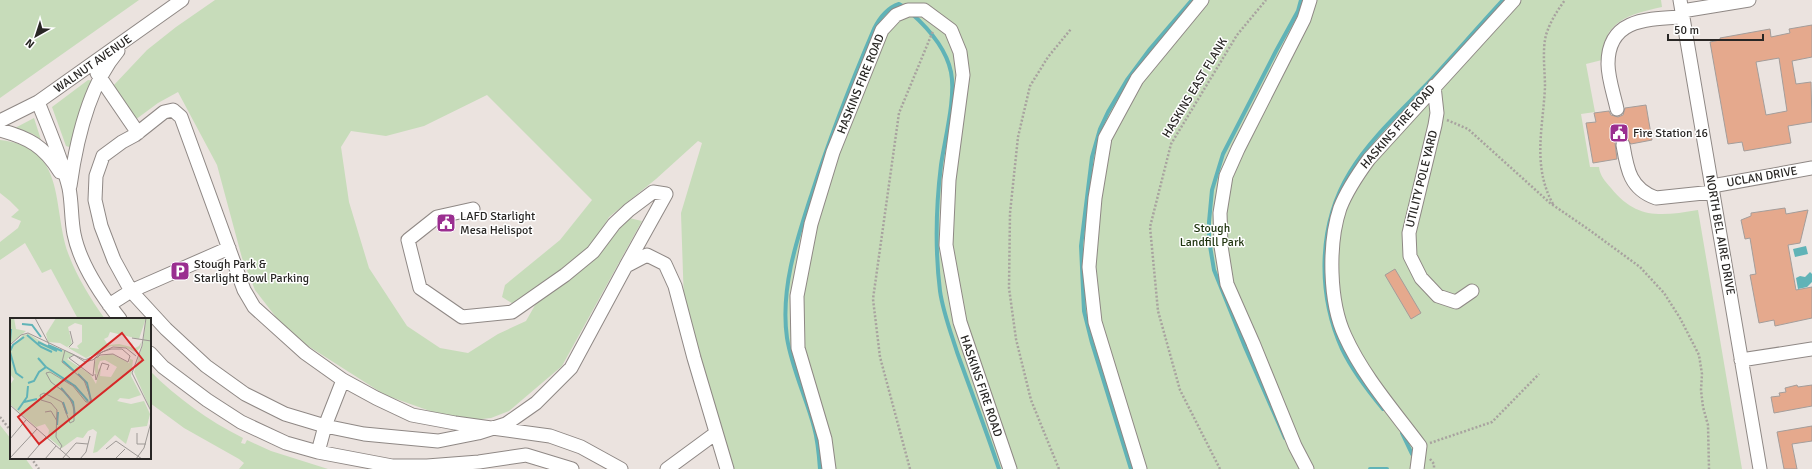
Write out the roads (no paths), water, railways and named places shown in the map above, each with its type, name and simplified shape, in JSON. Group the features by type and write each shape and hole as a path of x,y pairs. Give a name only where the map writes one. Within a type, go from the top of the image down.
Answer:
{"street":[{"name":"WALNUT AVENUE","path":"0,121 38,102 128,40 182,0"},
{"path":"1140,469 1095,322 1089,267 1095,198 1106,138 1137,79 1202,0"},
{"path":"1307,469 1295,446 1227,284 1221,246 1220,213 1226,176 1238,149 1304,19 1310,0"},
{"name":"HASKINS FIRE ROAD","path":"1417,469 1420,446 1366,372 1344,335 1332,291 1335,231 1340,208 1352,183 1369,158 1514,0"},
{"path":"1617,109 1608,65 1610,50 1615,35 1629,25 1682,9 1749,0"},
{"name":"NORTH BEL AIRE DRIVE","path":"1682,9 1760,469"},
{"name":"HASKINS FIRE ROAD","path":"829,469 825,439 798,348 797,296 811,224 833,152 882,30 896,15 908,10 924,10 951,30 960,52 963,75 948,180 946,246 960,322 1010,469"},
{"path":"69,190 84,117 100,79 113,57 128,40"},
{"path":"91,65 138,133"},
{"name":"UTILITY POLE YARD","path":"1434,86 1437,113 1409,233 1410,256 1421,278 1438,296 1456,302 1472,291"},
{"path":"38,102 59,157 69,190 70,208 77,242 89,272 109,305 119,318"},
{"path":"473,209 437,217 408,240 420,288 462,316 512,312 565,275 593,252 614,224 629,210 653,192 666,194 571,368 536,403 506,424 492,428 438,441 364,434 325,426 285,414 245,394 206,366 166,329 131,291 114,260 101,226 95,200 96,176 103,156 138,133 164,112 173,110 180,117 244,290 254,307 305,353 344,380 376,398 412,415 492,428 550,436 581,447 620,469"},
{"path":"0,130 30,141 40,147 52,161 69,190"},
{"name":"UCLAN DRIVE","path":"1623,145 1628,170 1640,190 1647,195 1656,198 1712,189 1812,168"},
{"path":"109,305 131,291 229,248"},
{"path":"626,266 647,255 665,264 675,286 694,358 727,469"},
{"path":"1741,360 1812,349"},
{"path":"151,354 163,367 207,400 241,422 286,443 318,452 392,466 427,466 526,455 572,469"},
{"path":"318,452 325,426 344,380"},
{"path":"526,455 529,432"},
{"path":"667,469 716,433"}],"water":[{"path":"1806,246 1808,254 1795,257 1793,249"},
{"path":"1810,272 1812,274 1812,282 1807,287 1798,289 1796,278 1800,276 1805,277"}],"waterway":[{"path":"1131,469 1092,343 1084,311 1081,246 1092,157 1100,129 1127,80 1150,49 1192,0"},
{"path":"1285,438 1245,347 1214,270 1209,240 1209,222 1212,190 1223,154 1298,11 1301,0"},
{"path":"1383,409 1355,372 1342,349 1328,305 1325,282 1325,259 1327,236 1332,214 1339,192 1350,172 1367,148 1503,0"},
{"path":"820,469 818,448 811,416 792,361 787,338 785,320 786,301 791,264 826,151 874,29 881,18 891,8 899,4 906,8"},
{"path":"911,13 936,39 949,63 951,72 951,105 941,165 937,212 937,260 940,291 945,315 957,352 999,469"},
{"path":"1402,433 1412,454"},
{"path":"1370,469 1387,469"}],"place":[{"name":"Fire Station 16","path":"1619,133"},
{"name":"LAFD Starlight Mesa Helispot","path":"446,223"},
{"name":"Stough Park & Starlight Bowl Parking","path":"180,271"}],"park label":[{"name":"Stough Landfill Park","path":"1212,235"}]}
